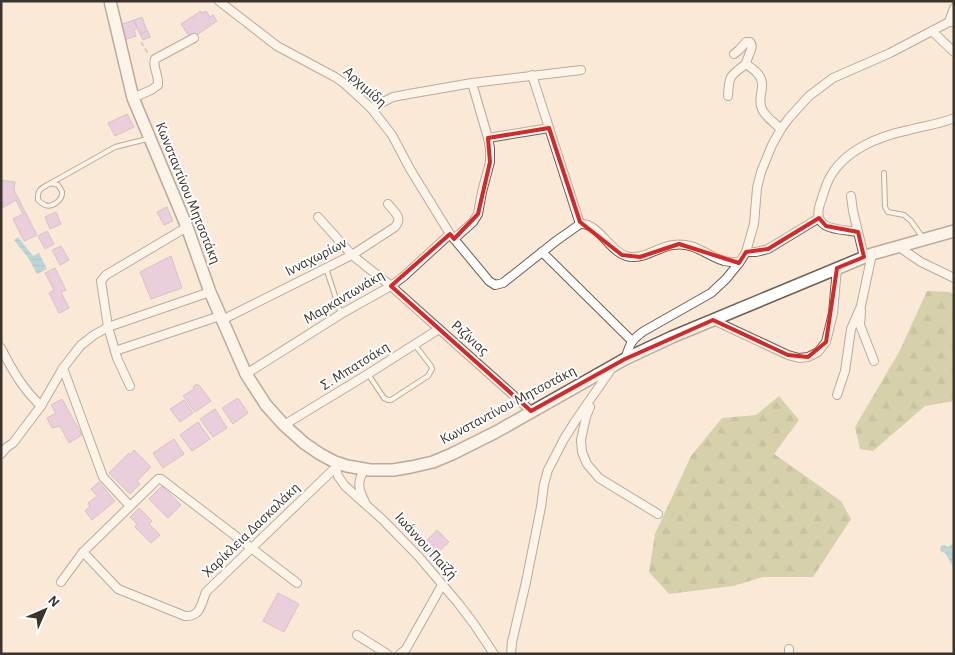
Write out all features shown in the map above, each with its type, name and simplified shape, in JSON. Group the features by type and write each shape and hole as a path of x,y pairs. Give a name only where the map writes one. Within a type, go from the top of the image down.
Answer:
{"main road":[{"name":"Κωνσταντίνου Μητσοτάκη","path":"110,1 134,98 187,227 210,292 246,374 266,405 284,425 304,443 335,465 364,470 393,470 433,462 496,432 625,359 837,268 868,256 954,231"}],"street":[{"name":"Αρχιμίδη","path":"219,1 277,46 336,77 370,108 392,135 415,177 452,236 489,281 495,285 503,283 542,252"},
{"path":"625,359 632,341 644,331 711,294 739,263 746,252 754,224 761,172 772,145 789,118 809,96 833,78 952,22 954,8"},
{"path":"932,31 954,52"},
{"path":"134,98 158,85 159,78 154,63 155,59 194,38"},
{"path":"728,96 730,78 746,64 753,47 752,44 746,42 734,54"},
{"path":"746,64 759,75 762,81 763,89 760,102 763,111 781,129"},
{"path":"370,108 394,97 472,83 581,70"},
{"path":"532,75 580,224"},
{"name":"Μαρκαντωνάκη","path":"246,374 341,314 391,286 452,236 473,222 478,214 490,162 490,148 472,83"},
{"path":"858,232 826,226 818,218 818,209 828,181 835,169 858,149 886,136 954,118"},
{"path":"488,138 549,128"},
{"path":"851,196 858,232 868,256 860,325 874,361"},
{"name":"Ινναχωρίων","path":"115,351 221,318 352,255 395,227 399,222 399,218 388,204"},
{"name":"Ριζίνιας","path":"318,217 352,255 391,286 531,411"},
{"path":"746,252 768,249 818,218"},
{"path":"632,341 542,252 580,224 588,225 622,255 628,257 640,257 663,247 679,244 696,247 723,260 739,263"},
{"path":"130,386 120,365 108,327 101,281 187,227"},
{"path":"899,247 921,262 954,278"},
{"path":"713,320 788,355 799,358 808,357 818,352 826,342 832,313 837,268"},
{"path":"1,454 4,446 13,443 41,406 63,368 81,345 94,334 108,327 210,292"},
{"path":"837,396 846,372 851,329 862,306"},
{"name":"Σ. Μπατσάκη","path":"284,425 439,329"},
{"path":"1,348 13,372 30,396 41,406"},
{"path":"511,654 548,470 568,433 614,365"},
{"path":"63,368 104,477 130,506"},
{"path":"597,392 586,417 581,440 582,452 587,464 599,478 658,514"},
{"name":"Ιωάννου Παϊζή","path":"335,465 341,482 404,541 474,624 494,654"},
{"name":"Χαρίκλεια Δασκαλάκη","path":"82,552 118,589 185,616 192,617 198,612 206,592 335,465"},
{"path":"364,470 359,485 360,492 367,506"},
{"path":"61,582 82,552 158,479 161,479 297,584"},
{"path":"348,490 359,485"},
{"path":"400,654 406,649 442,585"},
{"path":"357,635 387,654"}],"lane":[{"path":"51,183 58,185 62,192 61,199 47,206 38,200 41,188 116,147 150,138"},
{"path":"884,173 884,207 888,212 904,215 911,221 924,240"},
{"path":"326,268 341,314"},
{"path":"368,374 384,398 391,400 428,376 432,369 415,345"}],"path":[{"path":"142,42 154,63"}],"highlighted area":[{"path":"549,128 580,222 622,255 640,257 679,244 739,263 746,252 768,249 819,218 826,226 858,232 864,257 837,268 826,342 808,357 788,355 713,320 625,359 531,411 391,286 450,234 454,239 478,214 490,162 488,138"}],"green space":[{"path":"927,291 950,292 954,295 954,401 925,406 873,451 860,449 855,427 899,352"},
{"path":"779,396 799,420 774,454 841,501 851,519 813,577 763,577 733,586 669,594 649,572 655,534 691,456 722,418 756,415"}],"water":[{"path":"18,237 33,256 39,253 47,269 37,274 29,259 14,240"},
{"path":"952,544 954,547 954,569 945,553 940,551 941,546 948,547"}],"building":[{"path":"201,11 202,13 206,11 210,17 213,15 217,21 191,39 181,24"},
{"path":"142,17 147,31 140,34 134,20"},
{"path":"134,20 137,28 134,30 136,36 124,40 120,25"},
{"path":"148,31 150,37 143,40 140,34"},
{"path":"127,114 134,127 115,136 108,123"},
{"path":"1,180 15,182 14,190 37,235 24,241 13,219 23,214 16,200 1,207"},
{"path":"167,207 173,221 164,225 157,212"},
{"path":"56,212 61,224 50,229 45,217"},
{"path":"47,231 54,244 45,249 38,236"},
{"path":"61,246 69,260 60,265 52,250"},
{"path":"171,256 182,288 151,299 140,272"},
{"path":"55,268 66,290 61,292 69,308 59,313 49,293 54,290 45,273"},
{"path":"197,384 211,401 195,412 183,396 194,389 193,387"},
{"path":"238,398 248,413 233,424 222,408"},
{"path":"62,399 82,435 69,443 60,426 52,428 47,418 56,413 51,405"},
{"path":"184,400 193,413 180,422 170,409"},
{"path":"215,409 227,428 213,437 200,419"},
{"path":"198,422 210,439 192,451 180,435"},
{"path":"174,439 184,454 163,468 153,453"},
{"path":"134,450 151,467 137,481 140,484 130,494 109,473"},
{"path":"99,482 115,501 92,520 85,511 90,506 88,503 97,496 91,489"},
{"path":"162,486 181,505 168,518 149,499"},
{"path":"139,508 152,521 149,524 160,535 151,543 135,527 137,524 130,517"},
{"path":"437,530 449,542 432,558 421,546"},
{"path":"278,593 299,604 284,632 263,621"}]}
